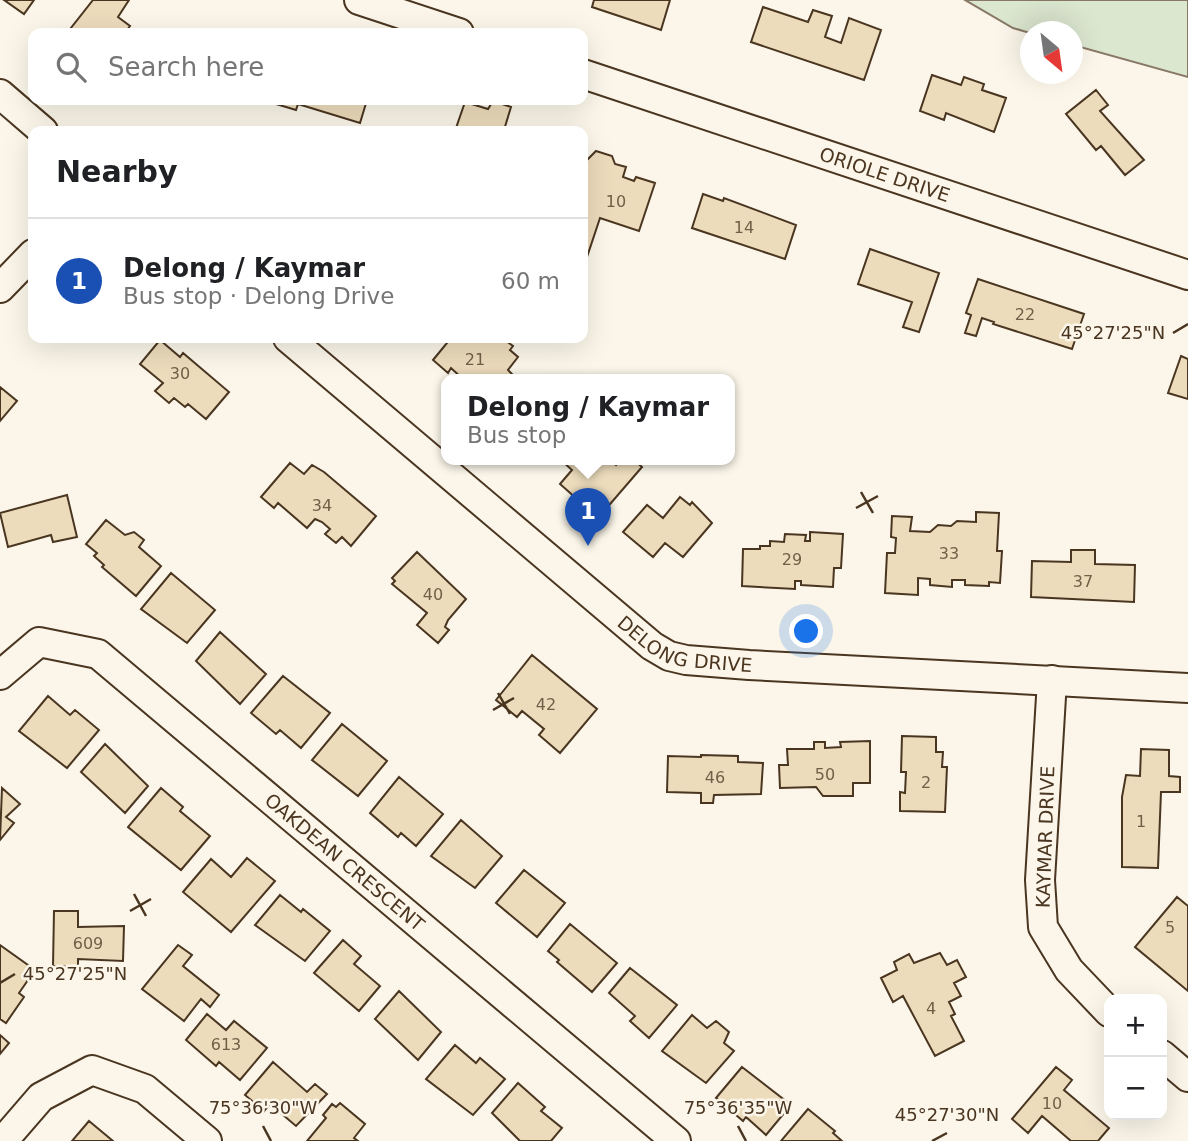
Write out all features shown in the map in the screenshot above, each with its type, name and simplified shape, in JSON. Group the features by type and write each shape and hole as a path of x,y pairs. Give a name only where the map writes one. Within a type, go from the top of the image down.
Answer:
{"street":[{"path":"359,0 444,28"},
{"name":"ORIOLE DRIVE","path":"588,76 1188,275"},
{"path":"0,94 38,126"},
{"path":"0,288 28,259"},
{"name":"DELONG DRIVE","path":"294,343 652,646 669,656 749,665 1188,688"},
{"name":"OAKDEAN CRESCENT","path":"0,675 39,642 97,654 676,1141"},
{"name":"KAYMAR DRIVE","path":"1052,680 1040,880 1043,928 1069,970 1104,1007"},
{"path":"1164,1057 1188,1077"},
{"path":"3,1141 41,1097 92,1070 145,1089 207,1141"}],"green space":[{"path":"965,0 1188,0 1188,77 1083,48 1083,21 1020,21 1020,30"}],"building":[{"path":"4,0 34,0 24,14"},
{"path":"93,0 129,0 118,17 130,26 129,28 71,28"},
{"path":"594,0 670,0 661,30 592,7"},
{"path":"763,7 808,22 813,10 832,16 825,37 841,43 849,18 881,30 864,80 751,42"},
{"path":"932,75 961,85 964,77 984,84 982,90 1006,98 994,132 946,113 944,120 920,111"},
{"path":"1096,90 1108,105 1100,111 1144,160 1125,175 1101,146 1096,150 1066,114"},
{"path":"279,105 298,105 296,110"},
{"path":"301,105 365,105 360,123"},
{"path":"464,105 488,109 490,105 511,107 505,126 457,126"},
{"path":"596,151 612,156 615,164 626,167 623,177 634,181 636,177 655,183 639,231 600,218 588,254 588,159"},
{"path":"703,194 723,201 724,198 796,225 785,259 692,228"},
{"path":"870,249 939,273 919,332 903,327 912,302 858,284"},
{"path":"978,279 1084,314 1072,349 982,318 976,336 965,333 971,315 966,313"},
{"path":"158,343 164,343 180,357 183,353 229,392 206,419 188,404 185,407 174,398 169,403 155,391 163,383 140,364"},
{"path":"447,343 509,343 513,346 510,350 518,357 508,370 512,374 458,374 451,368 448,373 433,360"},
{"path":"1181,356 1188,359 1188,399 1168,393"},
{"path":"0,387 17,401 0,421"},
{"path":"290,463 304,474 312,465 324,472 376,516 351,546 342,537 336,543 325,534 330,529 322,522 315,519 307,528 278,503 274,508 261,497"},
{"path":"566,465 642,467 605,510 583,492 577,499 560,484 572,470"},
{"path":"67,495 77,537 53,542 51,535 8,547 0,513"},
{"path":"680,497 690,505 692,502 712,523 683,557 665,543 653,557 623,532 647,505 663,518"},
{"path":"976,512 999,513 997,551 1002,551 1000,583 989,582 989,586 965,585 965,580 952,580 952,587 930,585 930,579 918,578 918,595 885,593 887,553 895,553 896,538 891,537 892,516 912,517 910,531 930,532 938,525 951,526 957,521 976,522"},
{"path":"106,520 125,535 134,532 144,540 139,547 161,566 136,596 102,567 104,565 94,556 97,553 86,544"},
{"path":"810,532 843,534 841,568 834,568 833,587 801,585 801,581 795,581 795,589 742,586 743,549 760,549 760,546 770,546 770,541 784,542 785,534 806,535 805,541 810,541"},
{"path":"1071,550 1095,550 1095,564 1135,565 1134,602 1031,597 1032,561 1071,562"},
{"path":"417,552 466,599 448,620 445,627 449,630 438,643 417,625 427,613 392,584 395,581 392,578"},
{"path":"171,573 215,610 187,643 141,609"},
{"path":"220,632 266,674 240,704 196,661"},
{"path":"532,655 597,709 560,753 539,735 544,729 522,711 517,717 496,700"},
{"path":"283,676 330,713 301,748 280,730 276,734 251,713"},
{"path":"48,696 70,715 75,710 99,730 67,768 19,731"},
{"path":"342,724 387,761 358,796 312,760"},
{"path":"902,736 936,737 936,752 943,752 942,767 947,767 945,812 900,811 900,792 905,793 906,772 901,772"},
{"path":"870,741 870,783 853,783 853,796 823,796 816,787 780,788 779,765 788,765 787,749 814,749 814,742 825,742 825,748 841,747 840,742"},
{"path":"105,744 148,786 125,813 81,772"},
{"path":"1141,749 1169,750 1169,776 1180,777 1180,792 1161,792 1158,868 1122,867 1122,797 1126,775 1140,776"},
{"path":"668,756 738,756 738,762 763,763 761,794 714,795 713,803 701,803 701,793 667,792"},
{"path":"399,777 443,814 416,846 401,833 398,837 370,813"},
{"path":"2,788 20,804 6,817 14,823 0,840"},
{"path":"161,788 183,807 180,811 210,836 181,870 128,827"},
{"path":"461,820 502,856 475,888 431,856"},
{"path":"247,858 275,881 231,932 183,892 211,859 231,877"},
{"path":"524,870 565,903 537,937 496,903"},
{"path":"280,895 330,931 305,961 255,925"},
{"path":"1177,897 1188,906 1188,991 1135,947"},
{"path":"54,911 78,911 78,927 124,926 123,961 78,959 78,967 53,966"},
{"path":"570,924 617,963 592,992 548,951"},
{"path":"343,940 361,956 354,964 380,986 359,1011 314,973"},
{"path":"0,945 35,970 19,993 24,997 6,1023 0,1019"},
{"path":"178,945 192,955 183,966 219,995 210,1007 201,999 184,1021 142,989"},
{"path":"940,953 947,965 957,960 966,977 954,983 961,996 949,1002 955,1014 951,1016 964,1041 935,1056 903,996 893,1002 881,978 897,970 894,962 909,954 914,963"},
{"path":"630,968 677,1005 649,1038 630,1021 635,1016 609,993"},
{"path":"399,991 441,1032 418,1060 375,1019"},
{"path":"207,1014 226,1030 234,1021 267,1048 240,1080 219,1062 216,1066 186,1040"},
{"path":"692,1015 707,1028 716,1021 729,1032 724,1043 734,1051 706,1083 662,1051"},
{"path":"0,1035 9,1043 0,1054"},
{"path":"455,1045 476,1063 480,1058 505,1079 473,1115 426,1079"},
{"path":"273,1062 307,1092 315,1084 327,1094 296,1126 270,1104 264,1111 245,1095"},
{"path":"742,1067 791,1105 766,1135 746,1117 743,1121 716,1098"},
{"path":"1056,1067 1072,1080 1064,1090 1109,1128 1098,1141 1071,1141 1042,1116 1028,1133 1012,1119"},
{"path":"518,1083 545,1107 541,1111 562,1128 551,1141 520,1141 492,1113"},
{"path":"340,1103 365,1124 354,1138 358,1141 307,1141 326,1118 323,1115 332,1104 336,1107"},
{"path":"808,1109 835,1131 833,1133 842,1141 781,1141"},
{"path":"89,1121 113,1141 72,1141"}],"place":[{"name":"Delong / Kaymar","path":"588,546"}]}
